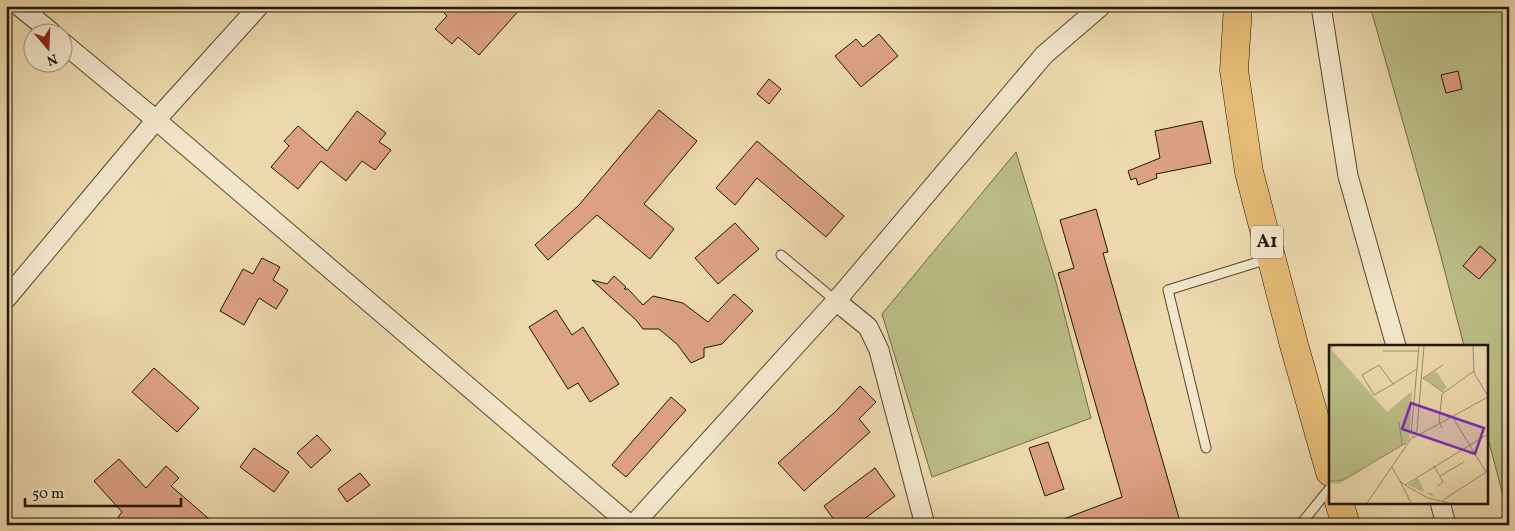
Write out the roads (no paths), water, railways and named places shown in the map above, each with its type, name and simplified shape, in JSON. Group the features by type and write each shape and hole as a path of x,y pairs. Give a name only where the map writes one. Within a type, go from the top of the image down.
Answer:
{"highway":[{"name":"A1","path":"1238,6 1234,70 1249,172 1317,431 1329,469"},
{"path":"1340,504 1346,525"}],"street":[{"path":"19,6 39,22"},
{"path":"6,299 156,120 258,6"},
{"path":"72,50 632,525 836,301 1044,55 1101,6"},
{"path":"1321,6 1348,176 1396,345"},
{"path":"836,301 868,327 879,350 925,525"},
{"path":"1441,504 1446,525"}],"lane":[{"path":"782,256 836,301"},
{"path":"1206,448 1168,290 1271,258"},
{"path":"1300,525 1329,489"}]}
